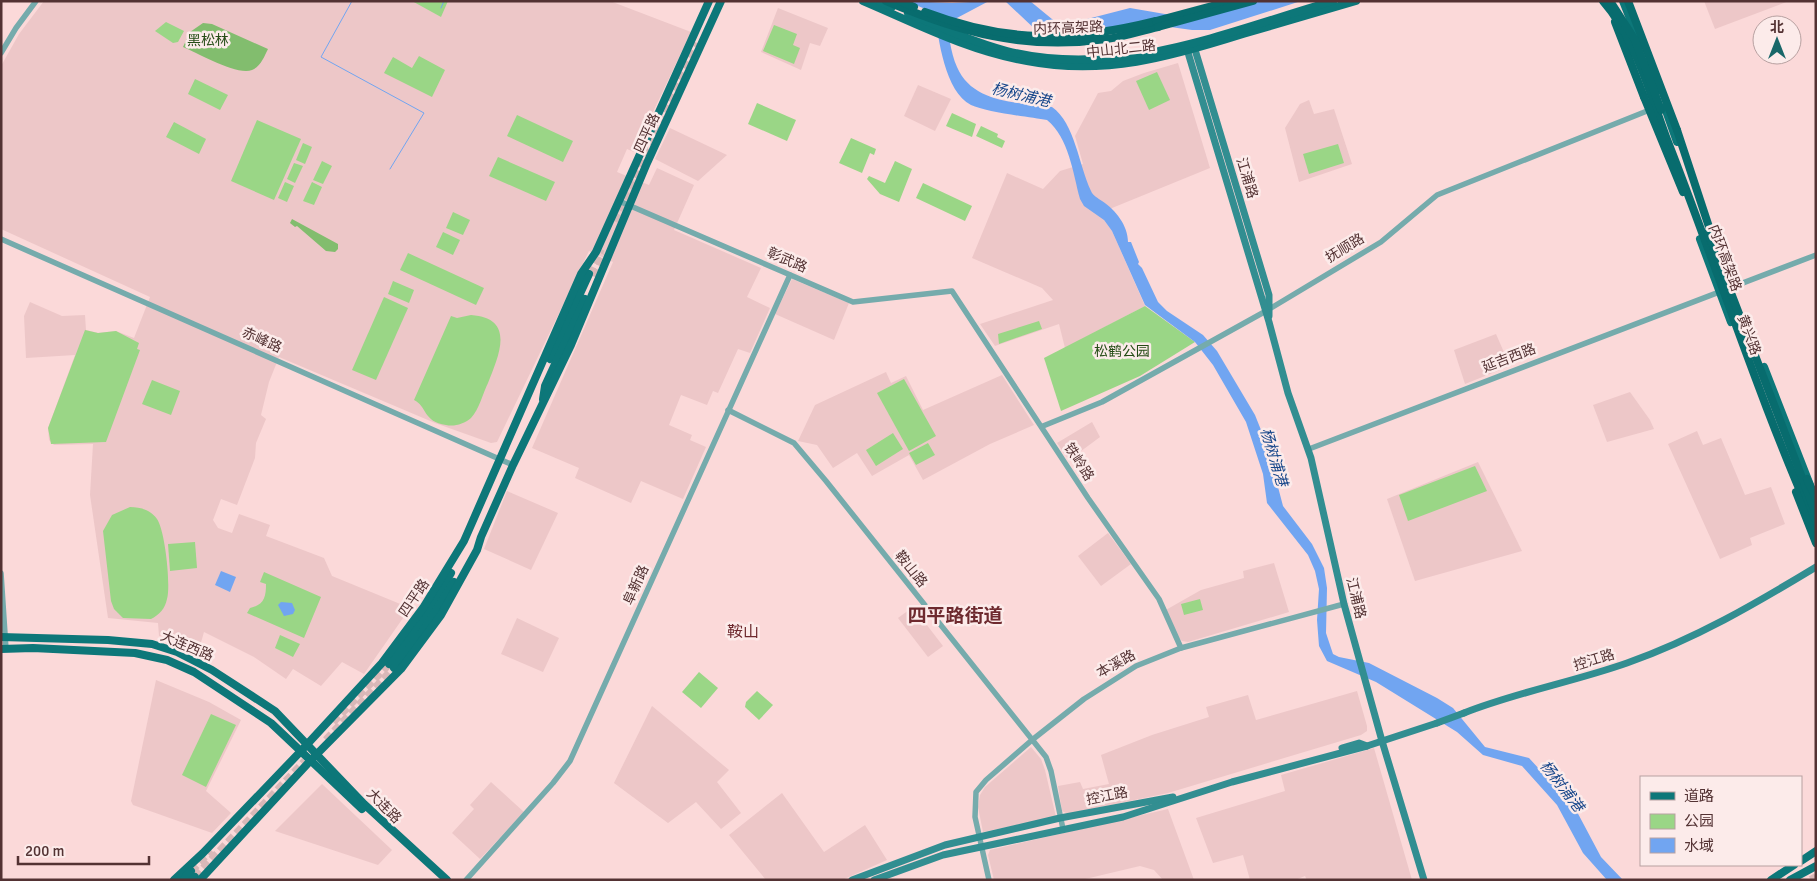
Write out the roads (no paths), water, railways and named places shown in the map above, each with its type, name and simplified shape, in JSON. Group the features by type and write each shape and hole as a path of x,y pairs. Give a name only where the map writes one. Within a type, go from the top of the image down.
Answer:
{"highway":[{"name":"内环高架路","path":"886,1 968,32 1006,40 1054,43 1108,39 1253,1"},
{"name":"内环高架路","path":"900,1 969,26 997,33 1045,37 1107,33 1231,1"},
{"name":"内环高架路","path":"1603,1 1628,38 1778,436 1816,528"},
{"name":"内环高架路","path":"1610,1 1635,40 1816,514"},
{"path":"1610,1 1644,97 1677,181 1697,218"},
{"path":"1628,1 1695,180 1720,264"},
{"path":"1776,409 1816,499"},
{"path":"1778,436 1804,518 1816,543"}],"main road":[{"name":"四平路","path":"592,274 596,252 709,1"},
{"name":"四平路","path":"174,880 203,853 301,752 396,646 423,608 464,541 533,385 543,375 592,274 629,206 656,141 721,1"},
{"name":"中山北二路","path":"863,1 953,36 1008,51 1068,60 1132,57 1190,47 1356,1"},
{"name":"中山北二路","path":"879,1 935,29"},
{"name":"中山北二路","path":"1190,47 1332,1"},
{"name":"黄兴路","path":"1610,1 1756,389 1773,424 1816,535"},
{"name":"黄兴路","path":"1623,1 1732,287 1816,499"},
{"name":"江浦路","path":"1190,47 1269,295 1267,309 1269,322 1288,393 1308,450 1344,604 1382,741 1424,880"},
{"path":"183,880 194,877 380,691 411,656 441,615 477,550 513,464 543,403 545,386 592,274"},
{"path":"464,541 459,560 445,585 391,666 425,628 481,537"},
{"name":"控江路","path":"874,880 943,855 982,845 1123,817 1232,782 1367,746 1464,713 1606,670 1694,635 1741,612 1816,567"},
{"name":"大连西路","path":"3,637 108,640 152,644 169,649 212,670 275,711 307,745"},
{"name":"大连西路","path":"3,649 123,652 167,660 194,672 271,723 311,760"},
{"path":"369,677 370,684 380,691"},
{"name":"控江路","path":"852,880 945,845 979,836 1060,818 1167,799 1359,743 1367,746"},
{"name":"大连路","path":"307,745 318,754 396,836 447,880"},
{"name":"大连路","path":"311,760 392,839 439,880"},
{"path":"1802,859 1816,851"},
{"path":"1771,880 1792,866"},
{"path":"1790,880 1816,866"}],"street":[{"path":"1,54 16,28 36,1"},
{"name":"抚顺路","path":"1043,426 1102,402 1267,309 1381,242 1437,195 1664,105"},
{"name":"彰武路","path":"619,201 853,302 952,291"},
{"name":"赤峰路","path":"1,238 513,464"},
{"name":"延吉西路","path":"1308,450 1816,255"},
{"name":"阜新路","path":"466,880 553,784 570,761 790,275"},
{"name":"铁岭路","path":"952,291 1043,426 1088,498 1159,599 1181,648"},
{"name":"鞍山路","path":"728,410 794,443 1046,757 1051,771 1063,829"},
{"path":"1,573 3,649"},
{"name":"本溪路","path":"979,836 974,809 976,792 986,780 1032,740 1094,692 1136,666 1181,648 1344,604"},
{"path":"979,836 989,880"}],"water":[{"name":"杨树浦港","path":"906,1 952,3 989,1 955,19 946,17 951,49 957,67 964,79 985,95 1011,102 1052,107 1060,114 1076,146 1092,193 1112,209 1120,219 1126,230 1128,242 1131,242 1139,262 1138,264 1142,268 1158,302 1167,311 1203,335 1217,351 1255,415 1267,445 1283,506 1312,544 1324,568 1327,588 1326,633 1333,654 1369,663 1437,698 1453,708 1485,747 1529,758 1575,808 1601,857 1623,880 1607,880 1583,853 1557,805 1522,766 1483,755 1457,732 1376,682 1327,661 1319,646 1317,620 1319,589 1315,571 1308,555 1267,503 1263,474 1246,422 1213,365 1195,342 1145,305 1112,231 1104,220 1084,206 1080,199 1069,157 1054,127 1047,120 978,108 962,98 955,89 944,63 935,13"},
{"path":"1005,1 1030,1 1058,24 1064,25 1130,8 1194,19 1261,1 1301,1 1210,30 1192,30 1156,25 1045,35 1038,32"},
{"path":"221,571 236,577 230,592 215,585"},
{"path":"281,602 292,603 295,610 293,614 284,616 278,605"}],"waterway":[{"path":"352,1 321,57 424,113 390,169"},
{"path":"441,8 444,1"}],"tunnel":[{"path":"614,221 695,42"},
{"path":"589,274 601,249"},
{"path":"595,277 605,254"},
{"path":"333,722 389,664"},
{"path":"326,740 394,668"},
{"path":"195,877 305,761"},
{"path":"191,871 211,850"},
{"path":"1811,880 1816,877"}],"district":[{"name":"四平路街道","path":"955,616"},
{"name":"鞍山","path":"743,632"}],"park label":[{"name":"黑松林","path":"208,40"},
{"name":"松鹤公园","path":"1122,351"}]}
